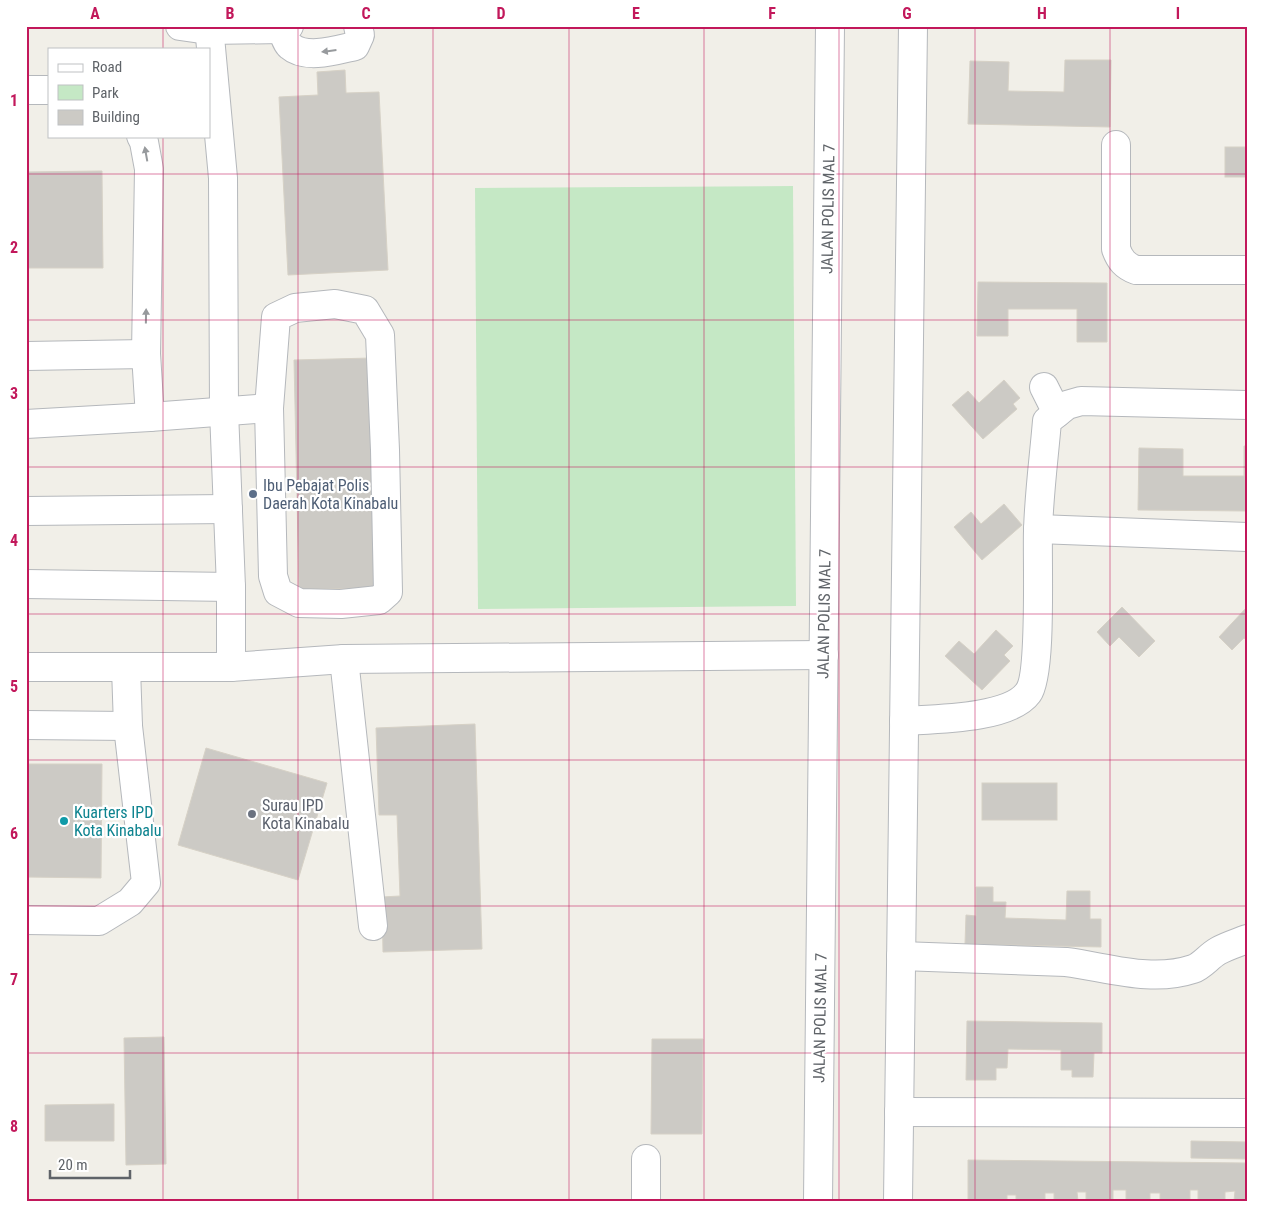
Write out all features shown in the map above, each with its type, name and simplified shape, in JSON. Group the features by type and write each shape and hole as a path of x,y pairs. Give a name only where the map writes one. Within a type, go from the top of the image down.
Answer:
{"street":[{"path":"180,26 208,28 285,27 288,45 298,51 313,53 355,46 360,34 358,26"},
{"name":"JALAN POLIS MAL 7","path":"818,1201 830,26"},
{"path":"898,1201 913,26"},
{"path":"208,28 209,48"},
{"path":"210,69 223,178 224,411 231,587 231,667"},
{"path":"26,90 48,90"},
{"path":"143,138 149,169 146,354 150,417"},
{"path":"1116,145 1116,250 1118,257 1124,263 1136,270 1247,270"},
{"path":"335,304 365,310 380,335 381,344 388,592 379,600 341,604 299,603 278,592 273,576 269,408 276,317 295,308 335,304"},
{"path":"26,356 146,354"},
{"path":"1044,387 1057,413"},
{"path":"904,721 966,717 996,711 1018,703 1028,693 1034,680 1036,658 1038,529 1047,421 1067,405 1081,401 1247,405"},
{"path":"26,424 269,408"},
{"path":"26,511 228,509"},
{"path":"1038,529 1247,537"},
{"path":"26,584 231,587"},
{"path":"26,667 231,667 344,659 824,655"},
{"path":"344,659 373,926"},
{"path":"26,920 99,921 130,902 146,883 128,726 126,668"},
{"path":"26,725 128,726"},
{"path":"901,956 1066,962 1110,971 1156,974 1195,968 1217,951 1247,939"},
{"path":"899,1112 1247,1113"},
{"path":"646,1160 646,1201"}],"green space":[{"path":"793,186 796,606 478,609 475,188"}],"building":[{"path":"1065,60 1111,60 1110,127 968,124 970,61 1009,62 1008,91 1064,92"},
{"path":"345,70 346,93 379,92 388,270 288,275 279,97 318,95 317,72"},
{"path":"1225,147 1247,147 1247,177 1225,177"},
{"path":"102,171 103,268 26,268 26,172"},
{"path":"978,282 1107,283 1107,342 1077,342 1077,309 1008,309 1008,336 977,336"},
{"path":"371,358 375,588 299,589 294,360"},
{"path":"1004,380 1020,398 1013,404 1017,409 983,439 952,405 968,391 979,403"},
{"path":"1244,446 1247,446 1247,511 1138,510 1139,448 1183,449 1183,476 1244,476"},
{"path":"1004,504 1022,525 982,560 954,527 971,512 981,524"},
{"path":"1122,607 1155,641 1139,657 1119,637 1110,646 1097,632"},
{"path":"1247,607 1247,641 1244,638 1232,650 1219,637"},
{"path":"996,630 1013,646 1004,655 1010,661 982,690 945,656 959,641 974,654"},
{"path":"475,724 482,949 383,952 382,897 400,896 397,815 379,815 376,728"},
{"name":"Surau IPD Kota Kinabalu","path":"206,748 327,783 298,880 178,845"},
{"name":"Kuarters IPD Kota Kinabalu","path":"26,764 102,764 101,878 26,877"},
{"path":"982,783 1057,783 1057,820 982,820"},
{"path":"976,887 993,887 993,902 1006,902 1005,918 1066,920 1067,891 1090,891 1090,919 1101,919 1101,947 965,944 966,915 976,916"},
{"path":"967,1021 1102,1023 1102,1053 1094,1053 1093,1077 1072,1077 1072,1070 1061,1070 1061,1050 1008,1049 1007,1068 996,1068 996,1080 966,1080"},
{"path":"164,1037 166,1164 126,1165 124,1038"},
{"path":"652,1039 703,1039 702,1134 651,1134"},
{"path":"114,1104 114,1141 45,1141 45,1105"},
{"path":"1191,1141 1247,1142 1247,1159 1191,1158"},
{"path":"968,1160 1247,1163 1247,1201 1234,1201 1235,1191 1225,1192 1225,1201 1198,1201 1198,1190 1190,1190 1190,1201 1160,1201 1160,1193 1150,1193 1150,1201 1126,1201 1126,1190 1113,1190 1113,1201 1086,1201 1086,1192 1077,1192 1078,1201 1054,1201 1054,1193 1045,1193 1045,1201 1016,1201 1016,1195 1007,1195 1007,1201 968,1201"}],"place":[{"name":"Ibu Pebajat Polis Daerah Kota Kinabalu","path":"253,494"},
{"name":"Surau IPD Kota Kinabalu","path":"252,814"},
{"name":"Kuarters IPD Kota Kinabalu","path":"64,821"}]}
